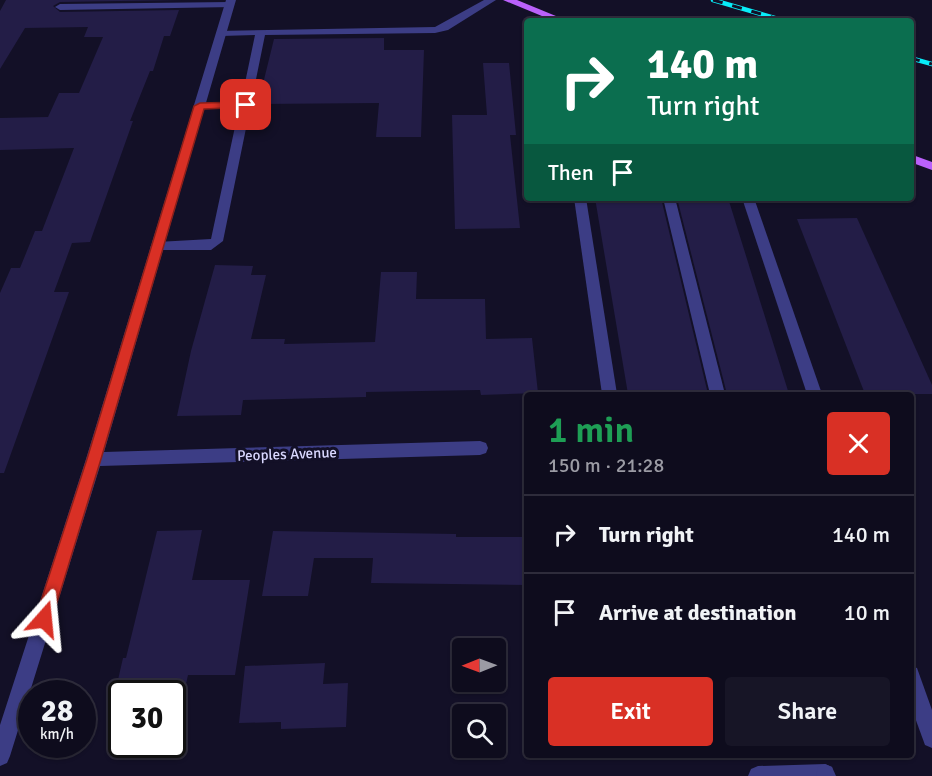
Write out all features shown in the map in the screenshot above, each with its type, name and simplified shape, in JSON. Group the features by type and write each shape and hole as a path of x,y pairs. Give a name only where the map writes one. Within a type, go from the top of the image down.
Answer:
{"main road":[{"path":"508,0 555,18"},
{"path":"914,159 932,166"}],"street":[{"path":"221,33 435,30 444,28 491,0"},
{"path":"0,756 94,459 230,2 60,7"},
{"path":"157,247 211,246 217,241 261,32"},
{"path":"200,106 246,105"},
{"path":"580,201 610,392"},
{"path":"670,201 718,392"},
{"path":"749,201 814,392"},
{"name":"Peoples Avenue","path":"94,459 480,448"},
{"path":"914,686 932,738"},
{"path":"758,776 826,775"}],"building":[{"path":"6,0 183,0 60,2 53,6 60,12 179,10 170,36 164,36 153,71 150,71 130,121 133,121 90,242 72,243 54,292 69,292 4,473 0,473 0,293 11,268 20,268 35,231 42,231 74,148 0,150 0,118 48,117 59,93 79,93 103,37 84,37 88,27 25,28 0,69 0,11"},
{"path":"384,38 384,50 424,50 421,137 376,137 379,103 258,104 274,39"},
{"path":"483,63 509,63 516,135 510,135 520,228 455,229 452,115 487,115"},
{"path":"596,201 662,201 708,392 628,392"},
{"path":"678,201 729,201 788,392 726,392"},
{"path":"857,218 932,385 932,394 864,392 797,219"},
{"path":"215,265 253,266 251,275 266,275 251,339 285,339 284,344 375,342 381,272 417,272 416,299 485,299 486,339 532,338 538,392 481,395 480,390 366,392 366,397 243,400 241,415 177,416 191,351"},
{"path":"202,530 192,580 250,580 235,675 188,675 186,684 186,680 118,680 123,658 126,658 157,531"},
{"path":"273,531 524,537 524,585 371,583 373,558 314,558 308,596 262,596"},
{"path":"325,663 323,684 348,683 346,727 281,729 281,722 239,723 245,666"}],"railway":[{"path":"713,0 775,18"},
{"path":"914,59 932,64"}],"route":[{"path":"44,619 200,106 246,105"}]}
